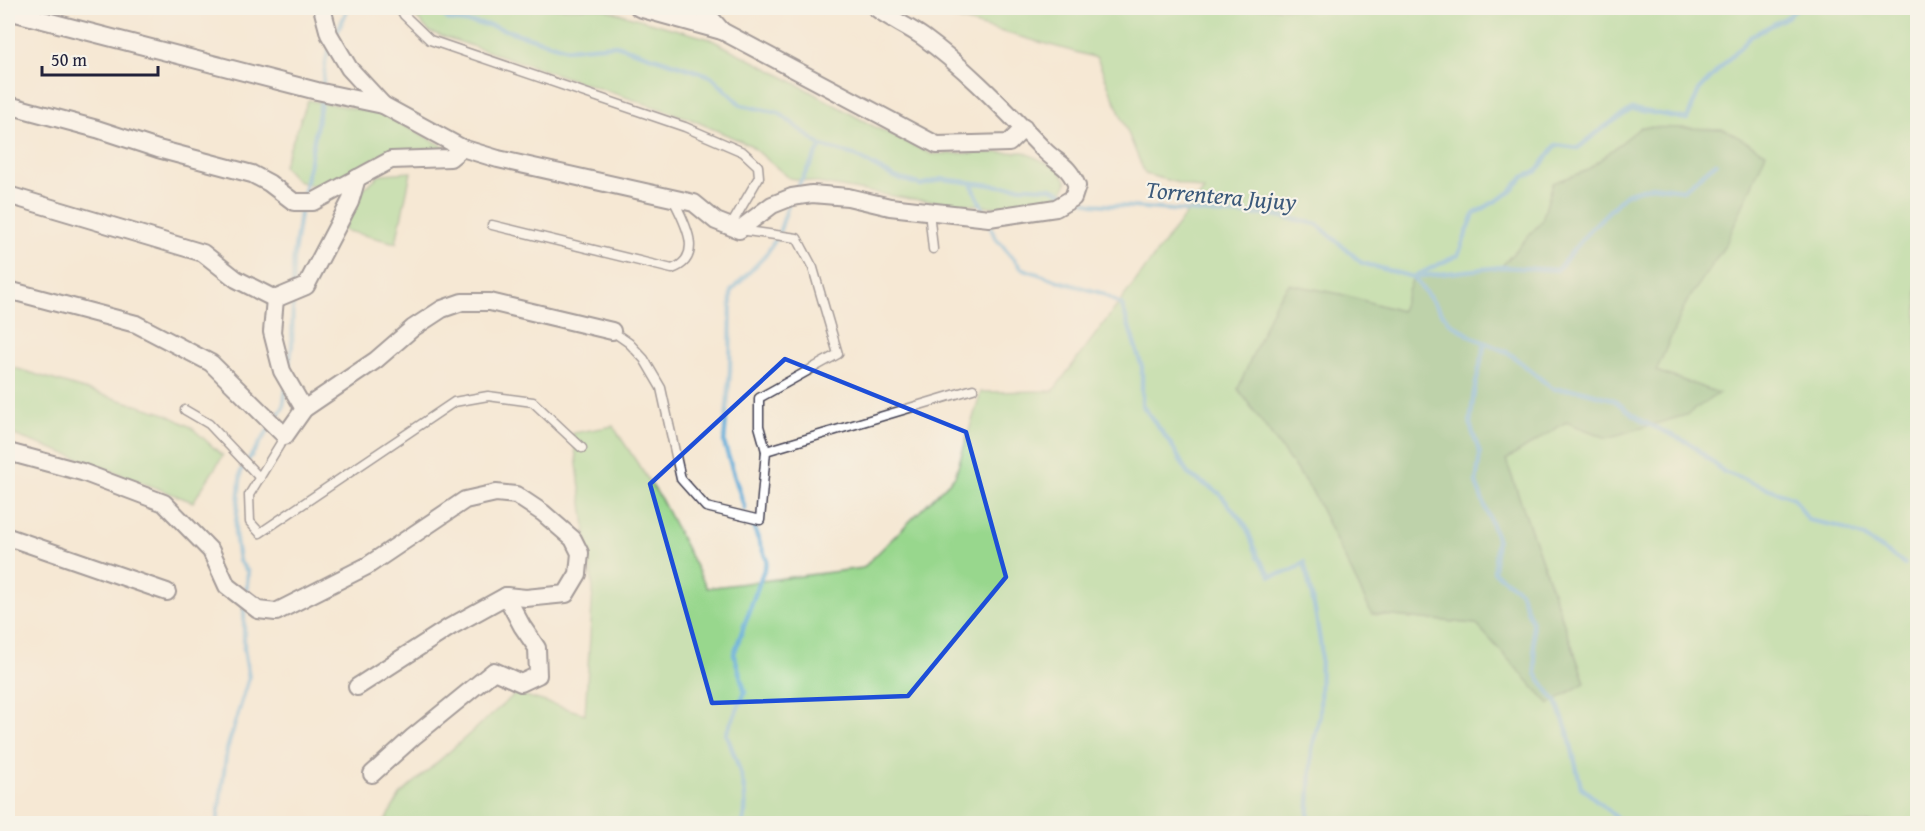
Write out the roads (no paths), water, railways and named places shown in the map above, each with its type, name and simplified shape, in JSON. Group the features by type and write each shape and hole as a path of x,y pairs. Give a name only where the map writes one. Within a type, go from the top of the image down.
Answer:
{"street":[{"path":"322,8 329,34 349,68 383,105"},
{"path":"639,8 722,31 937,145 1009,143 1024,128"},
{"path":"702,8 722,31"},
{"path":"8,12 317,91 383,105 462,148 498,159 694,203 716,221 734,228 792,197 812,194 848,197 890,207 988,218 1056,208 1072,198 1077,186 1072,172 1046,152 960,68 923,37 876,8"},
{"path":"8,105 252,174 269,183 294,202 313,202 391,160 450,158 462,148"},
{"path":"8,195 161,242 203,252 236,279 275,299 306,286 350,202 357,178"},
{"path":"8,290 136,324 211,363 285,436 304,409 376,360 413,328 442,309 462,302 490,302 612,331"},
{"path":"275,299 272,332 282,371 304,409"},
{"path":"8,452 81,472 164,503 211,551 227,586 258,610 276,612 368,566 465,500 496,493 516,495 543,513 573,539 580,553 578,574 566,594 526,598 506,596 450,627 357,687"},
{"path":"8,537 167,592"},
{"path":"372,774 413,737 494,671 521,683 538,675 537,648 506,596"}],"lane":[{"path":"400,8 404,15 430,40 685,127 743,152 758,166 759,177 734,228 797,238 813,268 838,354 759,398 759,426 766,451 760,520 706,507 681,479 660,388 644,359 630,344 612,331"},
{"path":"492,225 672,269 681,266 687,259 690,248 689,232 673,198"},
{"path":"929,211 933,249"},
{"path":"766,451 973,389"},
{"path":"285,436 249,495 250,522 260,533 454,402 488,396 532,402 582,448"},
{"path":"185,411 209,424 260,478"}],"waterway":[{"path":"337,33 348,8"},
{"name":"Torrentera Jujuy","path":"436,8 449,20 489,25 567,49 616,45 711,76 741,105 779,113 821,146 854,155 894,177 921,185 942,179 1000,186 1051,188 1065,194"},
{"path":"1415,276 1458,255 1474,214 1509,193 1523,177 1536,172 1556,145 1578,148 1632,109 1687,119 1699,90 1751,36 1789,16 1797,8"},
{"path":"322,89 329,50"},
{"path":"303,198 322,97"},
{"path":"794,193 821,146"},
{"name":"Torrentera Jujuy","path":"1081,200 1092,204 1226,214 1273,215 1317,224 1362,263 1413,277 1501,267 1557,270 1591,229 1626,194 1652,186 1683,190 1716,163"},
{"path":"971,183 983,209"},
{"path":"745,509 724,443 730,371 731,291 765,256 778,236 789,203"},
{"path":"293,287 293,262 301,206"},
{"path":"990,226 995,237 1021,268 1101,293 1122,305 1142,367 1142,405 1171,444 1188,474 1219,493 1246,526 1258,557 1271,576 1294,570 1304,562 1321,647 1320,715 1312,749 1308,824"},
{"path":"1413,277 1449,322 1472,337 1509,353 1553,389 1579,390 1612,399 1644,422 1691,444 1724,472 1794,498 1808,520 1837,526 1864,537 1905,564"},
{"path":"288,371 292,346 293,295"},
{"path":"1485,343 1474,392 1470,424 1480,454 1476,483 1497,538 1494,572 1520,591 1532,622 1536,674 1557,703 1568,732 1581,787 1624,824"},
{"path":"246,596 248,572 239,561 235,533 241,471 283,408 286,388"},
{"path":"743,824 744,789 726,734 745,692 734,654 767,561 753,526"},
{"path":"217,824 227,749 249,678 244,649 244,604"}]}
